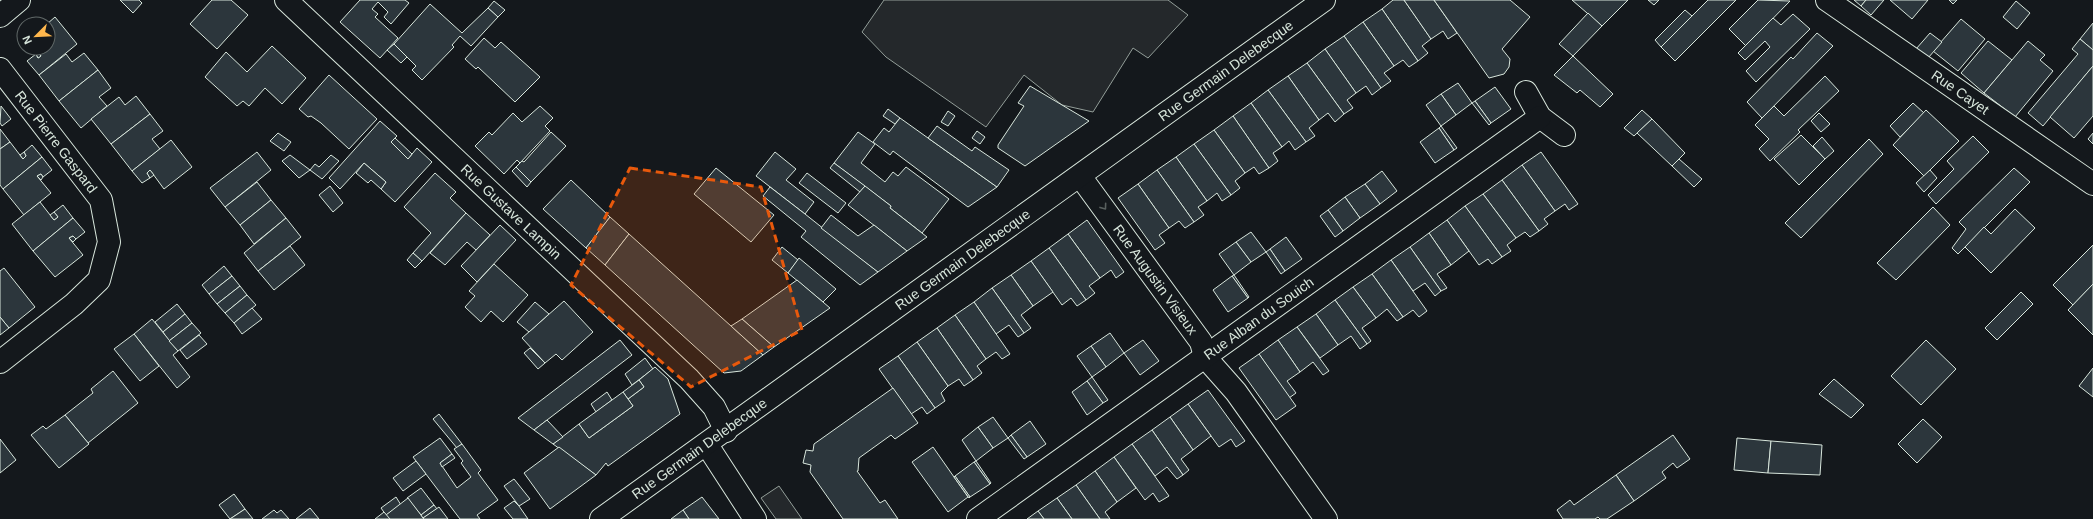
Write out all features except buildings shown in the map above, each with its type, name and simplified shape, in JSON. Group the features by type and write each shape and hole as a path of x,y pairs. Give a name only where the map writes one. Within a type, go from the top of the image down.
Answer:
{"street":[{"path":"0,16 19,0"},
{"name":"Rue Gustave Lampin","path":"286,0 689,379 714,407 726,431"},
{"name":"Rue Germain Delebecque","path":"601,519 707,445 854,337 1324,0"},
{"name":"Rue Cayet","path":"1827,0 2093,184"},
{"name":"Rue Pierre Gaspard","path":"0,69 101,200 109,242 99,280 74,304 0,362"},
{"path":"1526,92 1540,117 1564,135"},
{"name":"Rue Alban du Souich","path":"978,519 1540,117"},
{"name":"Rue Augustin Visieux","path":"1080,176 1202,342 1204,357 1236,392 1326,519"},
{"path":"707,445 755,519"}],"highlighted area":[{"path":"630,168 761,187 802,330 691,387 571,285"}],"shaded area":[{"path":"884,0 1168,0 1188,15 1148,58 1133,48 1093,112 1062,105 1024,75 986,127 886,57 862,32"},
{"path":"779,486 802,519 776,519 761,498"}]}
